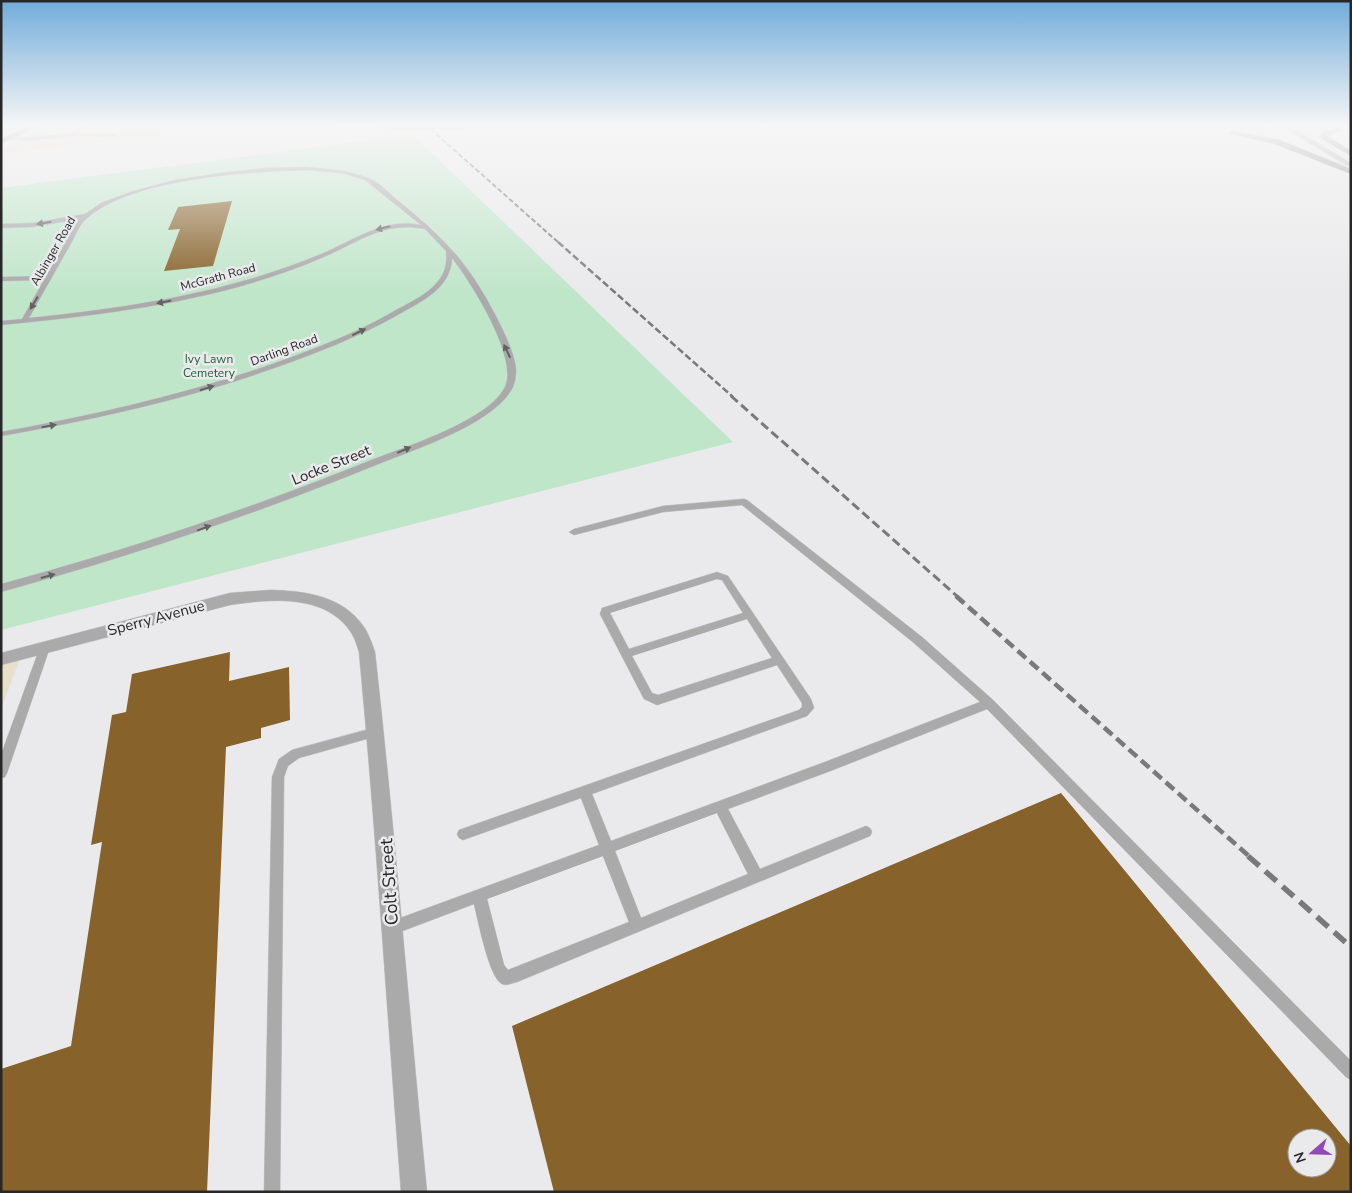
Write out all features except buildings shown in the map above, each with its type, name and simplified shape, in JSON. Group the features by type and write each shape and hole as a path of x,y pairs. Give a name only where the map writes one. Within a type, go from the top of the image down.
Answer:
{"street":[{"name":"Sperry Avenue","path":"1,658 230,599 276,594 313,599"},
{"name":"Colt Street","path":"313,599 343,612 364,640 376,732 414,1192"}],"lane":[{"name":"Albinger Road","path":"24,321 85,216 107,202 139,190 197,180"},
{"name":"Albinger Road","path":"368,180 431,230"},
{"path":"1,226 32,225 85,216"},
{"name":"McGrath Road","path":"1,324 134,308 217,290 292,268 384,227 410,225 431,230"},
{"name":"Locke Street","path":"1,588 90,565 316,487 432,438 477,416 493,405 509,388 513,375 513,364 479,290 449,250 431,230"},
{"name":"Darling Road","path":"1,434 123,410 200,390 262,371 319,349 385,319 430,292 446,275 450,258 449,250"},
{"path":"1,279 49,278"},
{"path":"574,532 663,509 744,502 918,640 989,704 1351,1072"},
{"path":"463,834 802,713 808,708 807,702 725,578 718,575 609,608 605,614 648,696 657,700 779,660"},
{"path":"626,654 749,615"},
{"path":"1,773 45,647"},
{"path":"392,928 989,704"},
{"path":"272,1192 278,777 283,763 296,754 376,732"},
{"path":"585,790 637,926"},
{"path":"720,806 757,877"},
{"path":"479,896 498,968 504,978 517,976 866,832"}],"shaded area":[{"path":"22,653 1,709 1,659"}],"green space":[{"name":"Ivy Lawn Cemetery","path":"65,180 459,180 733,442 1,630 1,188"}],"railway":[{"path":"488,180 559,243"},
{"path":"558,242 733,397"},
{"path":"731,396 958,597"},
{"path":"956,596 1250,857"},
{"path":"1248,856 1351,947"}]}
